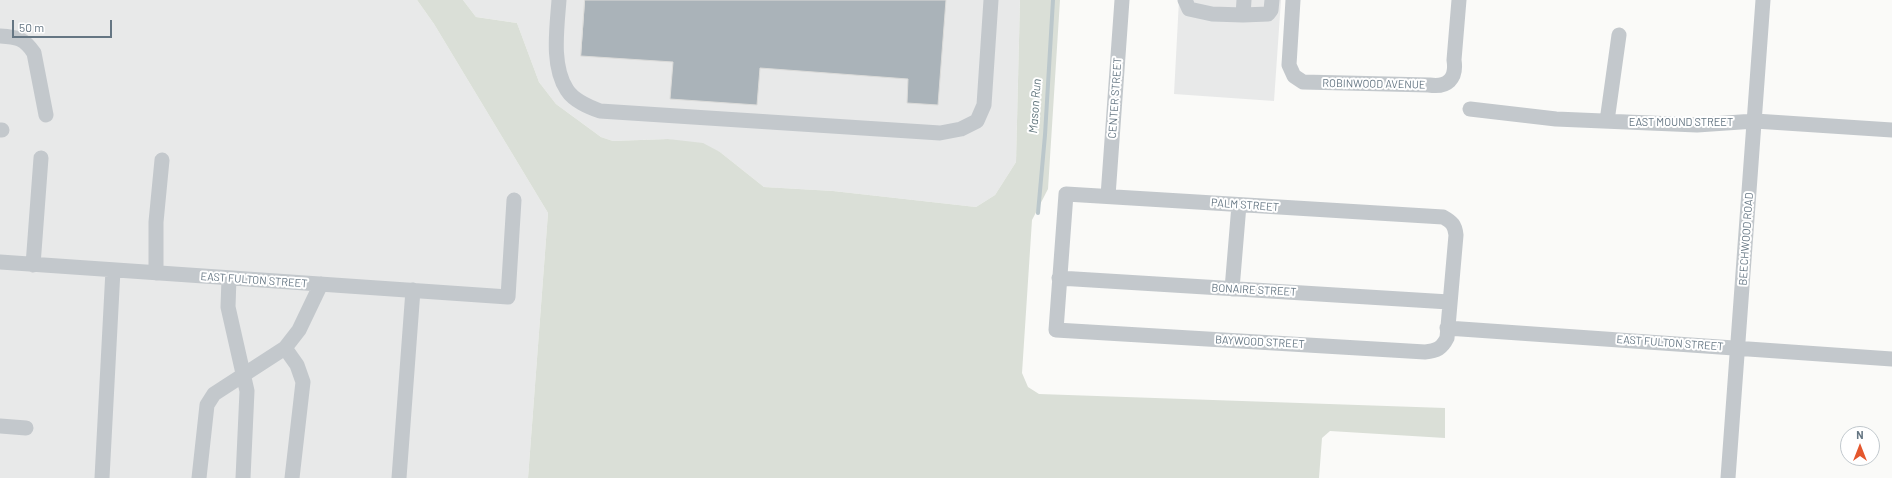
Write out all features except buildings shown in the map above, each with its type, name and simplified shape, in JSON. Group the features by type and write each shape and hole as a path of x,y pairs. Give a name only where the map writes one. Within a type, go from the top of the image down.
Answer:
{"street":[{"path":"559,0 556,60 567,91 585,105 600,111 940,133 961,129 977,121 984,105 991,0"},
{"name":"CENTER STREET","path":"1108,196 1122,0"},
{"path":"1185,0 1189,9 1212,7 1243,15 1268,14 1271,10 1272,0"},
{"path":"1243,15 1244,0"},
{"name":"ROBINWOOD AVENUE","path":"1292,0 1289,65 1294,76 1303,82 1438,86 1446,84 1452,78 1455,69 1454,60 1459,0"},
{"name":"BEECHWOOD ROAD","path":"1728,478 1763,0"},
{"path":"1607,121 1618,35"},
{"path":"0,36 17,37 29,46 34,53 46,115"},
{"name":"EAST MOUND STREET","path":"1470,109 1541,118 1697,125 1755,121 1892,130"},
{"path":"33,264 41,158"},
{"path":"156,273 156,222 162,160"},
{"name":"PALM STREET","path":"1056,330 1066,194 1444,217 1451,221 1455,227 1447,328"},
{"name":"EAST FULTON STREET","path":"0,262 508,297 514,200"},
{"path":"1232,289 1239,205"},
{"path":"102,478 113,270"},
{"path":"229,278 228,307 244,376 248,402 243,478"},
{"name":"BONAIRE STREET","path":"1059,278 1449,302"},
{"path":"199,478 207,405 214,394 244,376 285,348 299,330 321,284"},
{"path":"399,478 413,290"},
{"name":"EAST FULTON STREET","path":"1447,328 1892,359"},
{"name":"BAYWOOD STREET","path":"1056,330 1425,352 1435,351 1443,346 1447,338 1447,328"},
{"path":"285,348 297,365 303,382 292,478"},
{"path":"0,426 26,428"}],"shaded area":[{"path":"0,0 417,0 434,24 548,213 528,478 0,478"},
{"path":"417,0 463,0 476,17 517,23 539,82 556,104 601,137 613,141 668,139 703,143 720,152 764,187 833,191 976,207 995,195 1016,162 1020,0 1060,0 1048,189 1032,220 1022,373 1028,387 1039,394 1445,408 1445,438 1330,431 1322,438 1319,478 528,478 548,213 434,24"},
{"path":"463,0 1020,0 1016,162 995,195 976,207 833,191 764,187 720,152 668,139 613,141 601,137 556,104 539,82 517,23 476,17"},
{"path":"1179,0 1281,0 1274,101 1174,94"}],"waterway":[{"name":"Mason Run","path":"1038,213 1045,135 1053,0"}]}
